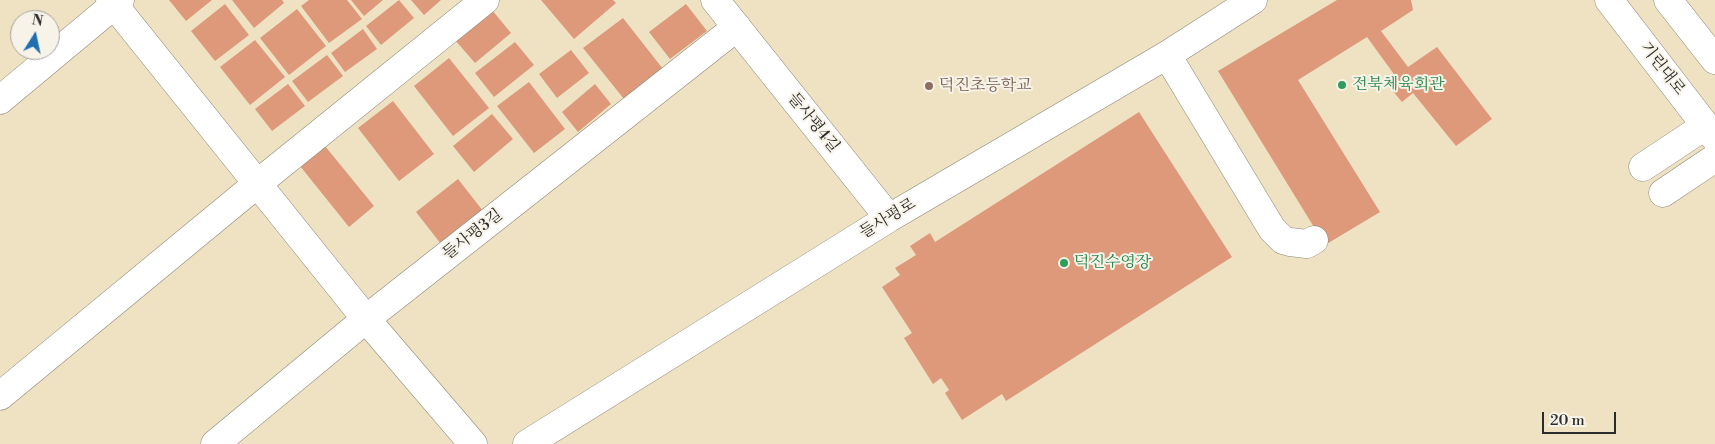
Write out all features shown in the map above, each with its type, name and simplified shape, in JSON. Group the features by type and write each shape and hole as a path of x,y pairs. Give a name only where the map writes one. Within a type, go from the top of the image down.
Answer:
{"street":[{"path":"0,396 257,184 485,0"},
{"name":"들사평4길","path":"715,0 889,218"},
{"name":"들사평로","path":"527,444 889,218 1167,55 1253,0"},
{"name":"기린대로","path":"1609,0 1710,132"},
{"path":"1668,0 1715,60"},
{"path":"0,100 114,2 366,319 473,444"},
{"name":"들사평3길","path":"215,444 366,319 737,27"},
{"path":"1167,55 1272,229 1283,240 1290,242 1308,244 1314,240"},
{"path":"1643,167 1710,132"},
{"path":"1663,193 1715,158"}],"building":[{"path":"169,0 212,0 186,21"},
{"path":"232,0 282,0 284,3 254,28"},
{"path":"309,0 347,0 362,19 329,43 301,6"},
{"path":"351,0 383,0 364,16"},
{"path":"399,0 414,18 381,45 366,26"},
{"path":"411,0 441,0 424,15"},
{"path":"541,0 613,0 616,3 574,39"},
{"path":"1337,0 1411,0 1413,10 1381,31 1408,67 1437,47 1492,119 1456,146 1413,93 1402,102 1387,84 1396,77 1367,37 1298,80 1380,212 1325,245 1218,71"},
{"path":"225,4 249,35 215,61 191,31"},
{"path":"686,4 707,31 670,59 649,32"},
{"path":"297,9 326,46 289,75 260,38"},
{"path":"492,10 511,33 475,63 455,40"},
{"path":"623,18 663,69 624,99 583,48"},
{"path":"363,29 377,49 345,72 331,53"},
{"path":"255,40 285,77 250,105 220,67"},
{"path":"515,42 534,65 494,97 475,73"},
{"path":"571,50 589,73 557,98 539,74"},
{"path":"327,55 343,76 308,102 292,81"},
{"path":"449,58 489,108 453,136 414,86"},
{"path":"529,82 565,129 534,153 497,106"},
{"path":"288,84 305,106 272,131 255,109"},
{"path":"595,84 611,104 578,132 562,112"},
{"path":"393,101 434,154 399,181 358,128"},
{"name":"덕진수영장","path":"1139,112 1232,257 1006,401 1002,394 962,420 945,393 949,390 941,378 933,384 904,338 912,333 882,287 900,275 895,268 916,255 910,246 930,233 935,242"},
{"path":"492,114 513,139 474,172 453,146"},
{"path":"325,146 374,206 349,227 300,166"},
{"path":"458,179 483,211 441,244 416,212"}],"place":[{"name":"전북체육회관","path":"1342,85"},
{"name":"덕진초등학교","path":"929,86"},
{"name":"덕진수영장","path":"1064,263"}]}
